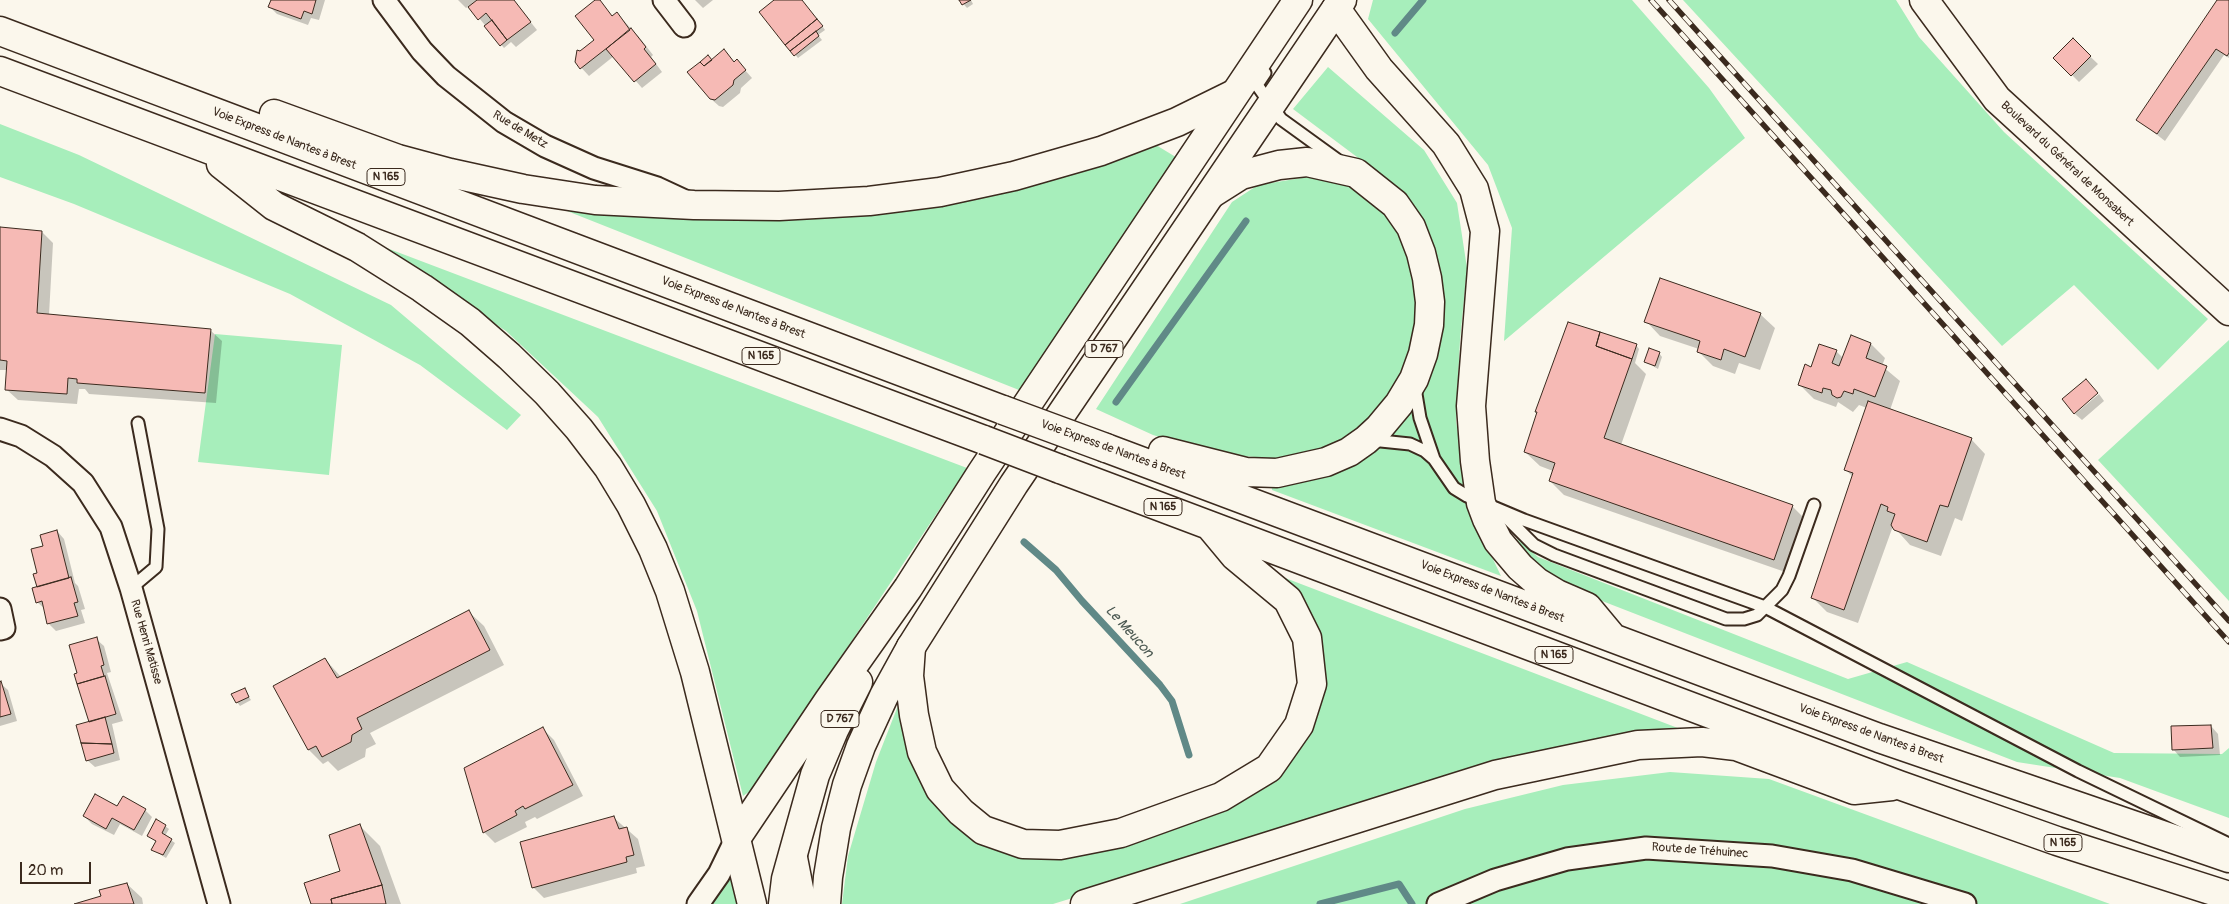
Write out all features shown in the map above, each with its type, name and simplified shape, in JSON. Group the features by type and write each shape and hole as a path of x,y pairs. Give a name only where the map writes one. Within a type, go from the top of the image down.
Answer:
{"main road":[{"name":"D 767","path":"783,904 786,879 794,858 805,808 815,775 834,730 875,648 908,588 982,472 1234,94 1274,51 1298,0"},
{"name":"Boulevard du Général de Monsabert","path":"1924,0 1997,99 2229,311"},
{"path":"1339,5 1379,69 1446,144 1474,189 1485,231 1471,406 1475,462 1490,507 1498,541 1520,567 1543,586 1587,607 1613,638"},
{"name":"D 767","path":"826,904 828,877 836,828 847,785 861,746 884,696 911,647 1025,467 1339,5"},
{"name":"Voie Express de Nantes à Brest","path":"0,31 1880,738 2229,858"},
{"name":"N 165","path":"0,71 202,149 984,440 1899,785 2057,841 2229,896"},
{"path":"207,110 248,105 398,159 523,189 595,200 694,206 779,206 869,201 940,192 1014,176 1101,151 1177,122 1234,94"},
{"path":"202,149 274,206 357,247 422,288 470,322 509,356 579,428 608,466 631,505 653,549 670,591 695,672 752,904"},
{"path":"1117,452 1166,451 1201,462 1246,472 1277,473 1326,462 1349,452 1366,440 1399,404 1414,379 1423,354 1429,325 1430,302 1421,253 1411,227 1395,204 1356,173 1307,162 1241,175 1212,194"},
{"path":"911,647 910,686 922,752 940,789 961,812 984,830 1022,844 1060,845 1121,833 1221,797 1269,768 1299,725 1312,684 1306,638 1288,600 1235,556 1209,525"},
{"path":"737,837 829,700 908,588"},
{"path":"1085,904 1496,775 1638,745 1702,742 1736,746 1854,790 1899,785"},
{"path":"794,858 802,904"}],"street":[{"name":"Rue de Metz","path":"384,0 422,50 446,76 504,122 545,146 594,168 657,188 694,206"},
{"path":"664,0 684,26"},
{"name":"Rue Henri Matisse","path":"0,429 21,436 54,456 83,483 111,527 131,588 219,904"},
{"path":"0,608 4,628 0,629"},
{"path":"698,904 719,874 737,837"},
{"name":"Route de Tréhuinec","path":"1439,904 1495,880 1566,858 1646,848 1781,857 1852,870 1965,904"}],"lane":[{"path":"1274,51 1257,86 1280,119 1356,173"},
{"path":"1414,379 1420,418 1434,459"},
{"path":"131,588 156,567 158,529 138,423"},
{"path":"1366,440 1410,444 1425,451 1434,459 1454,488 1490,507 1765,607 2078,771 2229,844"},
{"path":"1490,507 1534,545 1554,555 1726,619 1744,619 1756,614 1782,590 1789,576 1814,505"}],"green space":[{"path":"1373,0 1632,0 1709,88 1745,138 1504,341 1512,228 1488,165 1368,19"},
{"path":"1683,0 1896,0 1919,37 2004,132 2208,319 2158,370 2074,285 2002,346"},
{"path":"1328,67 1424,150 1457,203 1467,268 1460,340 1456,421 1466,486 1482,536 1501,576 1272,490 1269,458 1215,454 1153,435 1096,409 1232,202 1258,185 1314,176 1342,183 1361,160 1293,109"},
{"path":"0,124 79,155 391,305 521,415 507,430 420,365 290,294 74,204 0,177"},
{"path":"1156,145 1179,159 1050,365 1019,390 567,211 710,217 839,217 1002,193"},
{"path":"384,247 967,468 753,789 743,796 697,611 657,511 598,417 506,331 381,250"},
{"path":"215,334 342,345 329,475 198,462"},
{"path":"2229,340 2229,601 2098,460"},
{"path":"1517,539 1538,557 1848,679 1907,662 2114,753 2222,754 2229,748 2229,818 2120,778 2017,762 1548,580 1515,549"},
{"path":"1280,576 1683,730 1536,755 1053,904 842,904 848,856 876,762 901,698 928,782 1043,854 1296,752 1318,714 1324,664"},
{"path":"1670,772 1769,779 2110,904 1180,904 1465,809 1563,785"},
{"path":"727,877 733,879 739,904 706,904"}],"building":[{"path":"271,0 316,0 312,14 304,11 301,19 268,7"},
{"path":"477,0 514,0 531,22 507,40 486,13 478,20 468,7"},
{"path":"595,0 600,0 612,16 617,12 630,30 580,69 575,62 577,50 580,51 594,40 575,16"},
{"path":"774,0 802,0 817,19 785,45 759,12"},
{"path":"959,0 971,0 962,5"},
{"path":"2217,0 2229,0 2229,53 2227,56 2216,49 2157,134 2136,120"},
{"path":"817,19 823,26 790,51 785,45"},
{"path":"492,20 507,40 500,46 484,26"},
{"path":"631,28 656,64 634,82 606,49"},
{"path":"816,31 819,36 794,56 790,51"},
{"path":"2073,38 2091,56 2071,76 2053,58"},
{"path":"724,49 734,62 737,59 746,70 734,80 733,85 715,100 710,99 687,72 700,62 704,66"},
{"path":"708,55 712,60 704,66 700,62"},
{"path":"0,227 42,231 37,313 211,329 205,393 77,383 77,379 68,378 67,394 5,390 7,361 0,360"},
{"path":"1660,278 1761,313 1745,357 1724,349 1721,360 1697,352 1700,341 1644,322"},
{"path":"1568,322 1600,332 1596,346 1632,359 1604,438 1793,505 1774,560 1549,481 1555,463 1524,452 1537,412 1535,412"},
{"path":"1600,332 1637,344 1632,359 1596,346"},
{"path":"1851,335 1871,343 1866,358 1887,366 1875,397 1854,389 1853,394 1844,391 1841,397 1837,398 1832,395 1831,390 1823,388 1822,393 1798,385 1805,364 1811,367 1819,344 1837,350 1832,363 1839,366"},
{"path":"1649,348 1660,352 1655,366 1644,362"},
{"path":"2086,379 2098,393 2074,414 2062,399"},
{"path":"1868,401 1972,438 1948,507 1940,505 1927,542 1894,530 1891,525 1895,514 1887,511 1888,507 1881,504 1844,610 1811,598 1853,473 1844,470"},
{"path":"57,530 69,578 37,587 33,574 37,573 31,549 43,546 40,535"},
{"path":"71,577 78,602 74,603 78,616 47,624 42,601 36,603 32,588"},
{"path":"469,610 490,650 357,718 362,729 352,735 351,742 322,757 316,746 308,750 273,686 325,658 337,678"},
{"path":"97,637 104,665 101,666 104,676 77,684 74,674 77,673 69,645"},
{"path":"105,676 116,714 89,722 77,684"},
{"path":"0,682 11,714 0,717"},
{"path":"245,688 249,697 236,703 231,694"},
{"path":"105,717 112,744 81,743 76,725"},
{"path":"2211,725 2213,748 2172,750 2171,726"},
{"path":"543,727 573,785 525,809 523,806 515,811 517,815 483,833 464,768"},
{"path":"81,743 112,744 114,753 86,761"},
{"path":"95,794 117,806 123,796 146,809 134,830 112,818 106,829 83,816"},
{"path":"614,816 619,829 627,827 634,855 626,857 627,862 532,888 520,842"},
{"path":"156,819 166,825 162,833 172,839 163,855 151,850 156,841 147,836"},
{"path":"360,824 382,885 331,899 332,904 311,904 304,883 340,871 329,835"},
{"path":"127,883 134,904 74,904 101,896 99,890"},
{"path":"382,885 386,904 332,904 331,899"}],"waterway":[{"name":"Le Meucon","path":"1395,33 1423,0"},
{"name":"Le Meucon","path":"1116,402 1246,221"},
{"name":"Le Meucon","path":"1024,542 1056,570 1082,601 1160,685 1172,701 1189,755"},
{"name":"Le Meucon","path":"1320,904 1399,884 1412,904"}],"railway":[{"path":"1651,0 2229,642"},
{"path":"1669,0 2229,621"}]}
